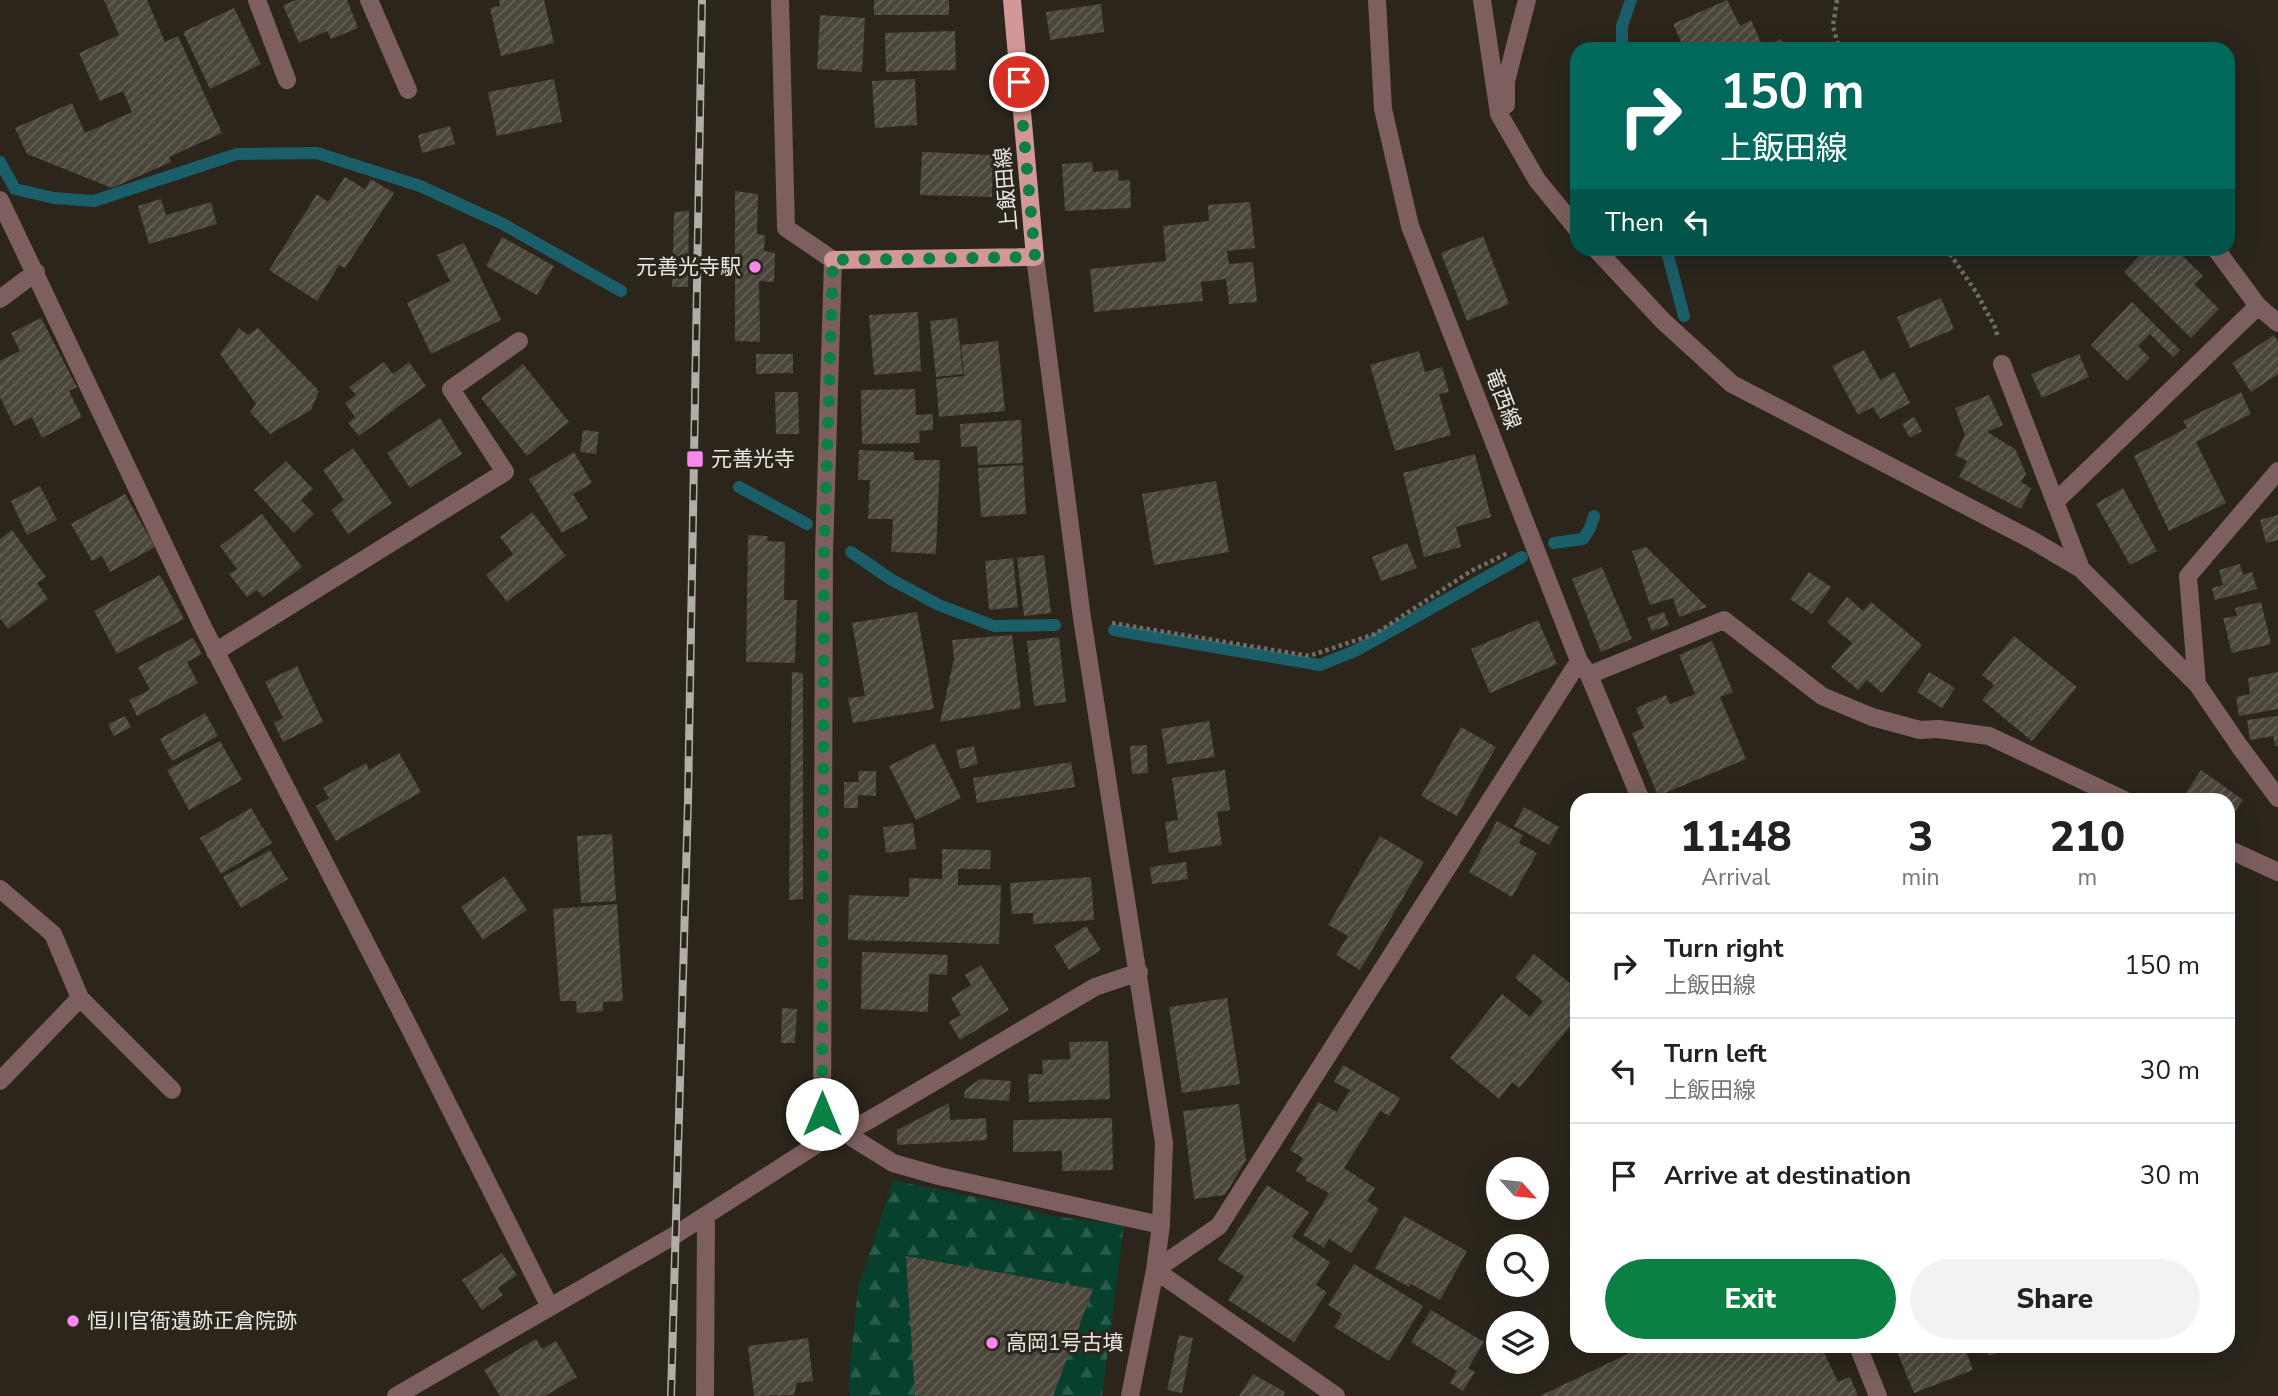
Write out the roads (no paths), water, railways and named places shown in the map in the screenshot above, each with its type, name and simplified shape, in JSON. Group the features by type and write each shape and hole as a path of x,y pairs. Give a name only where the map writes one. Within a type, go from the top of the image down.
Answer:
{"main road":[{"name":"上飯田線","path":"833,260 1035,257 1012,0"}],"street":[{"path":"257,0 286,80"},
{"path":"369,0 408,90"},
{"path":"780,0 786,228 833,260 824,553 822,1141"},
{"name":"竜西線","path":"1377,0 1383,109 1410,226 1584,668 1638,793"},
{"path":"1482,0 1499,114 1537,180 1570,220"},
{"path":"1506,126 1506,81 1527,0"},
{"path":"0,200 215,652 400,1008 550,1307"},
{"path":"1602,256 1663,321 1732,384 2032,540 2081,569 2197,684 2239,747 2278,798"},
{"path":"2221,256 2258,306 2278,323"},
{"path":"1035,257 1082,618 1164,1143 1161,1225 1155,1270 1130,1396"},
{"path":"0,299 36,272"},
{"path":"2055,502 2258,306"},
{"path":"215,652 505,472 451,389 519,341"},
{"path":"2002,364 2081,569"},
{"path":"2197,684 2188,576 2278,471"},
{"path":"1155,1270 1219,1226 1584,668 1724,620 1822,696 1872,717 1920,730 1938,729 1989,736 2109,793"},
{"path":"2235,852 2278,872"},
{"path":"0,889 53,934 80,998 172,1090"},
{"path":"396,1396 706,1215 822,1141 845,1133 1095,987 1139,972"},
{"path":"0,1081 80,998"},
{"path":"845,1133 893,1163 1161,1225"},
{"path":"705,1396 706,1215"},
{"path":"1155,1270 1336,1396"},
{"path":"1861,1353 1878,1396"}],"waterway":[{"path":"1622,42 1622,26 1631,0"},
{"path":"0,162 15,189 54,198 94,201 237,154 317,153 420,186 503,224 621,291"},
{"path":"1668,256 1684,316"},
{"path":"739,487 807,524"},
{"path":"1554,543 1583,539 1594,516"},
{"path":"851,552 892,580 939,605 994,626 1055,625"},
{"path":"1114,630 1320,665 1357,650 1522,557"}],"railway":[{"path":"671,1396 688,801 702,0"}],"place":[{"name":"元善光寺駅","path":"755,267"},
{"name":"元善光寺","path":"695,459"},
{"name":"恒川官衙遺跡正倉院跡","path":"73,1321"},
{"name":"高岡1号古墳","path":"992,1343"}]}
